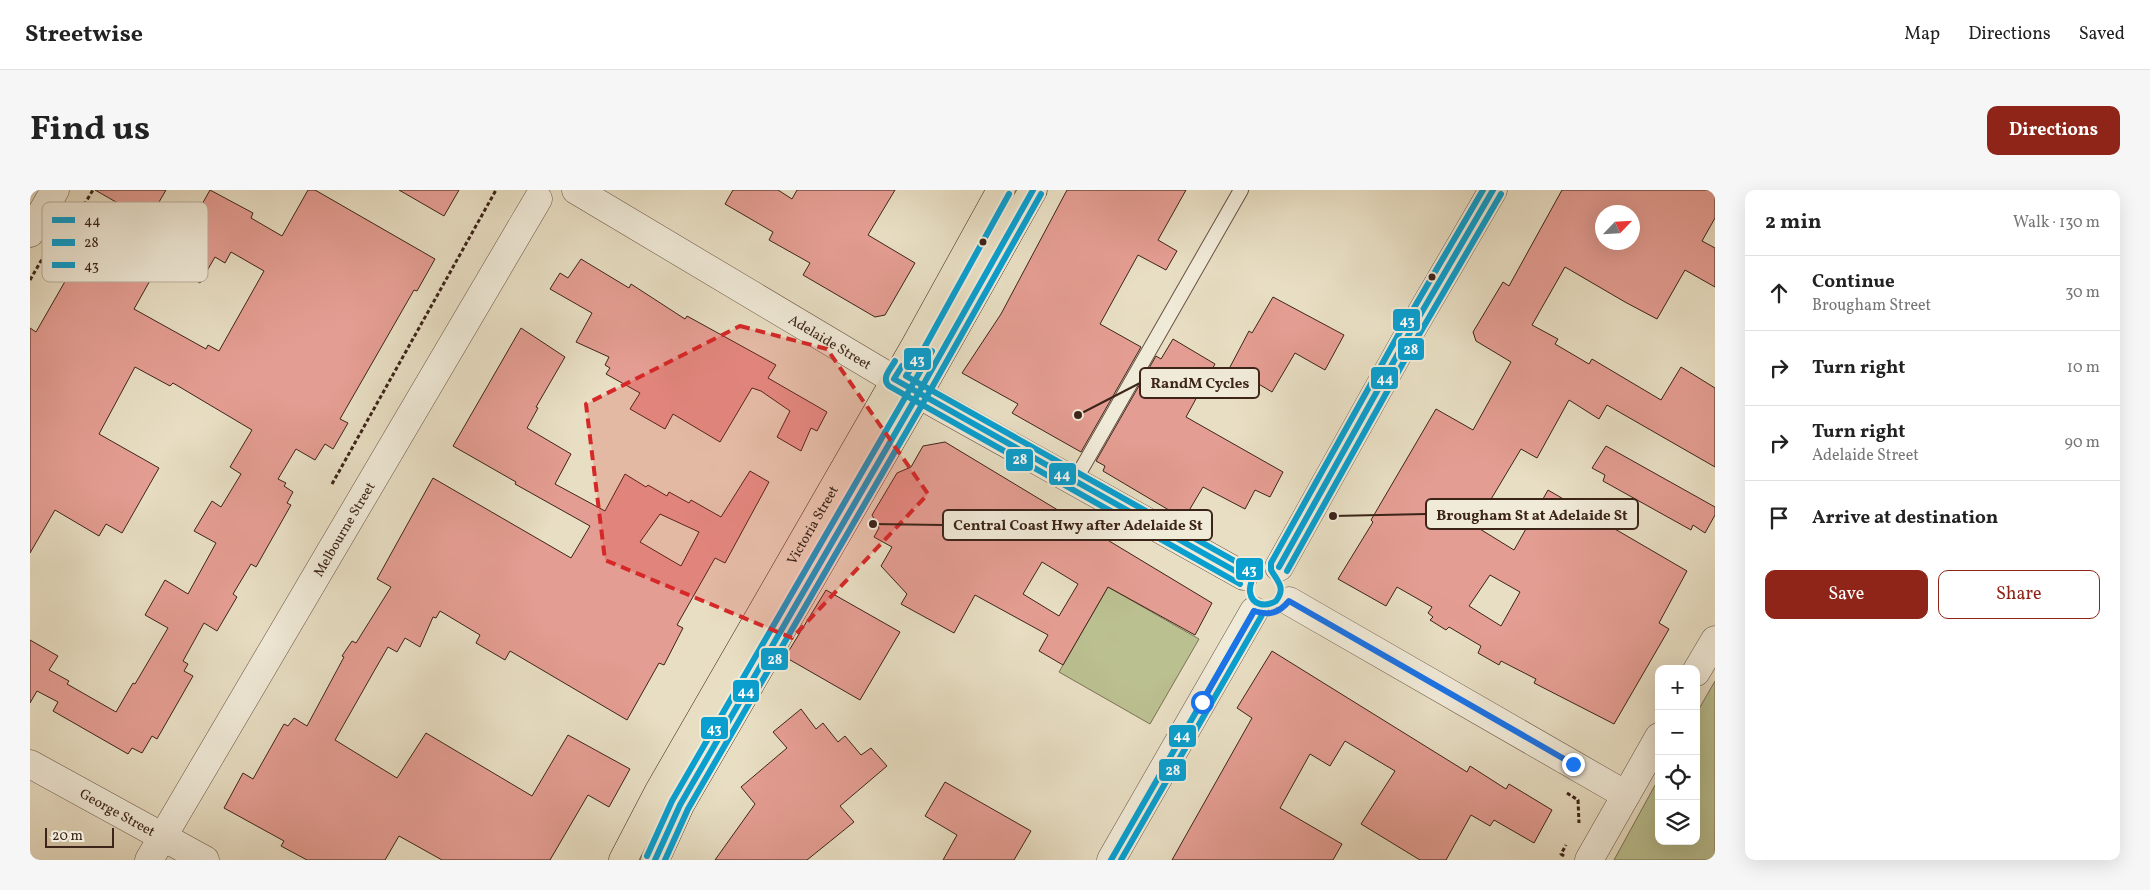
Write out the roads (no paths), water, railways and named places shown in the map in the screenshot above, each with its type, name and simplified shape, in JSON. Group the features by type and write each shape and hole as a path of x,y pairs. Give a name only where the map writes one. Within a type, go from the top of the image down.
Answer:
{"highway":[{"name":"Victoria Street","path":"624,860 664,783 1001,190"},
{"name":"Victoria Street","path":"655,860 680,805 918,394 1033,190"}],"street":[{"path":"48,202 55,190"},
{"path":"534,194 554,202 561,200 572,190"},
{"name":"Adelaide Street","path":"576,190 918,394 1244,576"},
{"path":"1279,567 1423,308 1493,190"},
{"name":"Melbourne Street","path":"149,860 534,194"},
{"path":"30,233 42,212"},
{"path":"1264,563 1279,567 1289,578 1291,586 1289,601 1284,607 1270,614 1254,611 1247,606 1241,592 1244,576 1249,570 1264,563"},
{"path":"1289,601 1626,795"},
{"path":"1111,860 1254,611"},
{"path":"1700,665 1715,640"},
{"path":"1589,860 1655,744"},
{"name":"George Street","path":"30,764 164,835 205,860"}],"lane":[{"path":"1074,482 1241,190"}],"place":[{"name":"RandM Cycles","path":"1078,415"},
{"name":"Brougham St at Adelaide St","path":"1333,516"},
{"name":"Central Coast Hwy after Adelaide St","path":"873,524"}]}
